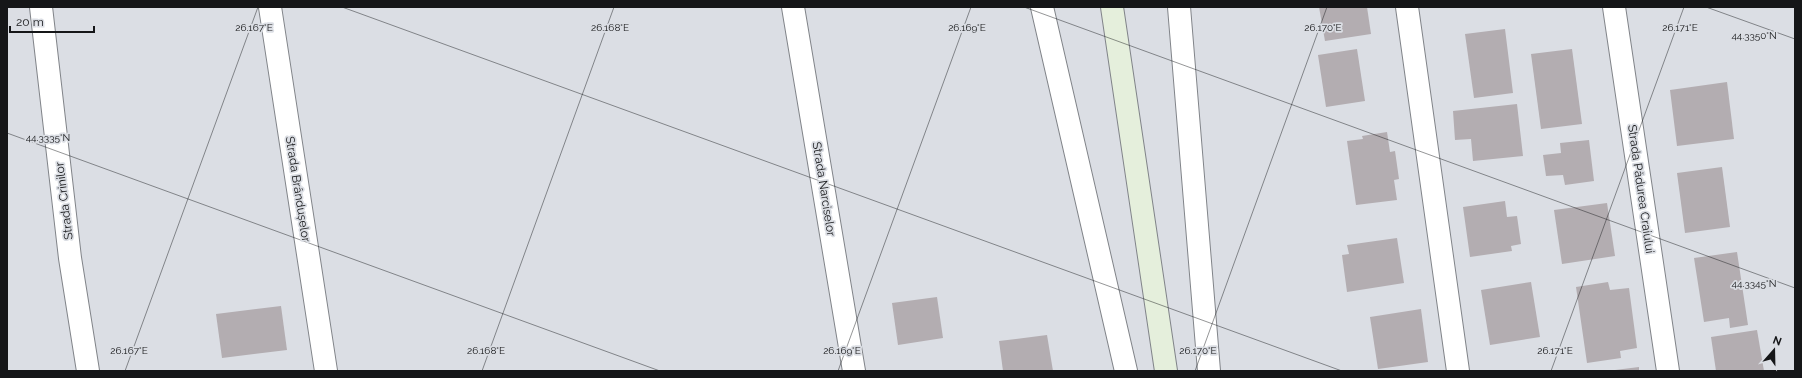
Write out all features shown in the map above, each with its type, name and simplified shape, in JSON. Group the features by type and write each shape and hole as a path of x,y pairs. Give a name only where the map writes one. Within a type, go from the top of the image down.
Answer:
{"main road":[{"path":"1112,7 1166,371"}],"street":[{"name":"Strada Crinilor","path":"41,7 70,258 88,371"},
{"name":"Strada Brândușelor","path":"270,7 326,371"},
{"name":"Strada Narciselor","path":"793,7 854,371"},
{"path":"1042,7 1126,371"},
{"path":"1178,7 1209,371"},
{"path":"1407,7 1458,371"},
{"name":"Strada Pădurea Craiului","path":"1614,7 1668,371"}],"building":[{"path":"1319,7 1367,7 1371,34 1325,41"},
{"path":"1505,29 1513,93 1474,98 1465,34"},
{"path":"1357,49 1365,101 1326,107 1318,55"},
{"path":"1572,49 1582,124 1541,129 1531,54"},
{"path":"1727,82 1734,139 1677,146 1670,90"},
{"path":"1517,104 1523,156 1473,161 1471,139 1455,140 1453,111"},
{"path":"1387,132 1390,152 1395,151 1399,179 1394,180 1397,200 1356,205 1347,141 1363,139 1362,136"},
{"path":"1589,140 1594,181 1565,185 1563,175 1546,176 1543,155 1561,153 1560,143"},
{"path":"1722,167 1730,227 1685,233 1677,173"},
{"path":"1505,201 1507,217 1517,216 1521,244 1511,246 1512,251 1470,257 1463,207"},
{"path":"1607,203 1615,256 1562,264 1554,210"},
{"path":"1397,238 1404,283 1347,292 1342,255 1349,254 1347,245"},
{"path":"1737,252 1748,325 1730,328 1729,318 1704,322 1694,258"},
{"path":"1531,282 1540,337 1490,345 1481,290"},
{"path":"1608,282 1610,290 1629,288 1637,348 1620,351 1621,358 1587,363 1576,287"},
{"path":"937,297 943,338 898,345 892,303"},
{"path":"281,306 287,350 222,358 216,314"},
{"path":"1421,309 1428,362 1378,369 1370,317"},
{"path":"1757,330 1764,371 1716,371 1711,337"},
{"path":"1047,335 1053,371 1003,371 999,341"},
{"path":"1639,367 1639,371 1615,371 1615,370"}]}
